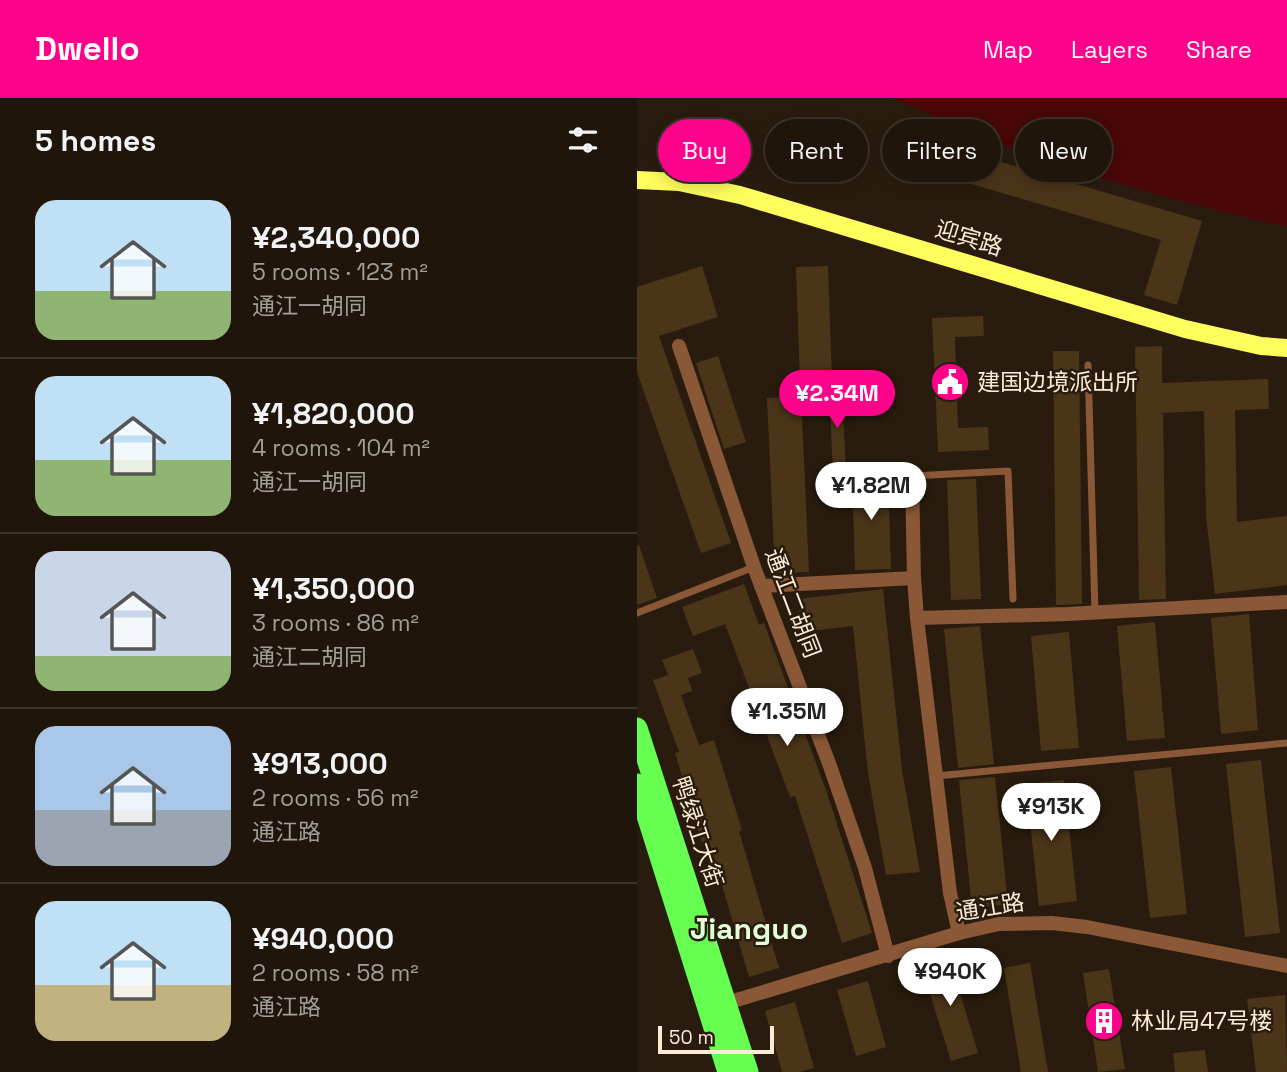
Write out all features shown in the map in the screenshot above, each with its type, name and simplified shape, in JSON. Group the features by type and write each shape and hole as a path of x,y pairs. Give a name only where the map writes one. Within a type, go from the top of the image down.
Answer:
{"highway":[{"name":"鸭绿江大街","path":"637,728 717,1006 728,1072"},
{"name":"鸭绿江大街","path":"637,784 717,1006 748,1072"}],"main road":[{"name":"迎宾路","path":"637,180 679,182 740,195 1185,330 1261,346 1287,348"}],"street":[{"name":"通江二胡同","path":"679,346 754,567 776,619 865,868 888,956"},
{"path":"912,476 917,618 950,893 959,933"},
{"path":"761,586 914,578"},
{"path":"917,618 1095,613 1287,602"},
{"name":"通江路","path":"717,1006 959,933 999,925 1052,923 1113,932 1287,966"}],"lane":[{"path":"1088,365 1095,613"},
{"path":"912,476 1008,471 1013,599"},
{"path":"637,613 754,567"},
{"path":"935,776 1287,743"}],"shaded area":[{"path":"894,98 1287,98 1287,226 1112,181 1112,119 1015,119 1015,148 1001,143 1001,119 943,119"}],"building":[{"path":"1001,162 1015,166 1015,182 1069,182 1202,221 1177,305 1144,295 1161,240 965,182 1001,182"},
{"path":"702,266 718,317 659,336 731,543 701,553 637,372 637,287"},
{"path":"828,266 832,381 800,382 796,267"},
{"name":"建国边境派出所","path":"983,316 984,336 955,337 956,374 965,374 966,390 957,390 958,428 988,427 989,450 938,452 932,318"},
{"path":"1162,346 1162,383 1268,379 1269,409 1235,410 1237,522 1287,516 1287,585 1215,594 1206,516 1204,411 1163,413 1166,599 1139,600 1135,347"},
{"path":"1053,351 1079,351 1082,604 1056,605"},
{"path":"718,356 746,442 724,449 696,363"},
{"path":"829,388 842,388 846,471 833,472"},
{"path":"801,396 809,572 775,573 767,398"},
{"path":"888,473 891,569 855,570 852,474"},
{"path":"976,479 981,599 951,600 947,480"},
{"path":"639,545 657,598 637,605 637,546"},
{"path":"744,584 759,625 764,623 826,790 872,933 842,943 795,796 790,797 725,624 693,636 682,607"},
{"path":"883,589 902,770 920,872 886,875 868,773 853,626 802,632 798,599"},
{"path":"1249,614 1258,730 1221,734 1211,618"},
{"path":"1155,622 1165,738 1127,741 1117,626"},
{"path":"980,626 994,764 958,768 944,629"},
{"path":"1069,632 1079,748 1041,751 1031,636"},
{"path":"693,649 702,673 688,678 692,691 681,695 699,745 714,740 742,830 739,831 779,968 749,977 709,841 702,843 675,753 679,752 653,680 668,675 662,660"},
{"path":"1261,760 1280,933 1245,937 1226,764"},
{"path":"1171,767 1187,914 1150,918 1134,771"},
{"path":"995,777 1008,904 972,908 959,780"},
{"path":"1064,780 1077,901 1039,906 1026,784"},
{"path":"949,956 978,1053 951,1061 921,965"},
{"path":"1030,963 1048,1072 1021,1072 1004,968"},
{"name":"林业局47号楼","path":"1109,969 1125,1069 1098,1072 1083,973"},
{"path":"868,981 886,1047 856,1056 837,990"},
{"path":"1285,995 1287,1072 1256,1072 1247,999"},
{"path":"795,1002 814,1068 799,1072 782,1072 765,1011"},
{"path":"1205,1050 1208,1072 1175,1072 1173,1053"}],"place":[{"name":"建国边境派出所","path":"950,382"},
{"name":"林业局47号楼","path":"1104,1021"}],"district":[{"name":"Jianguo","path":"749,929"}]}
